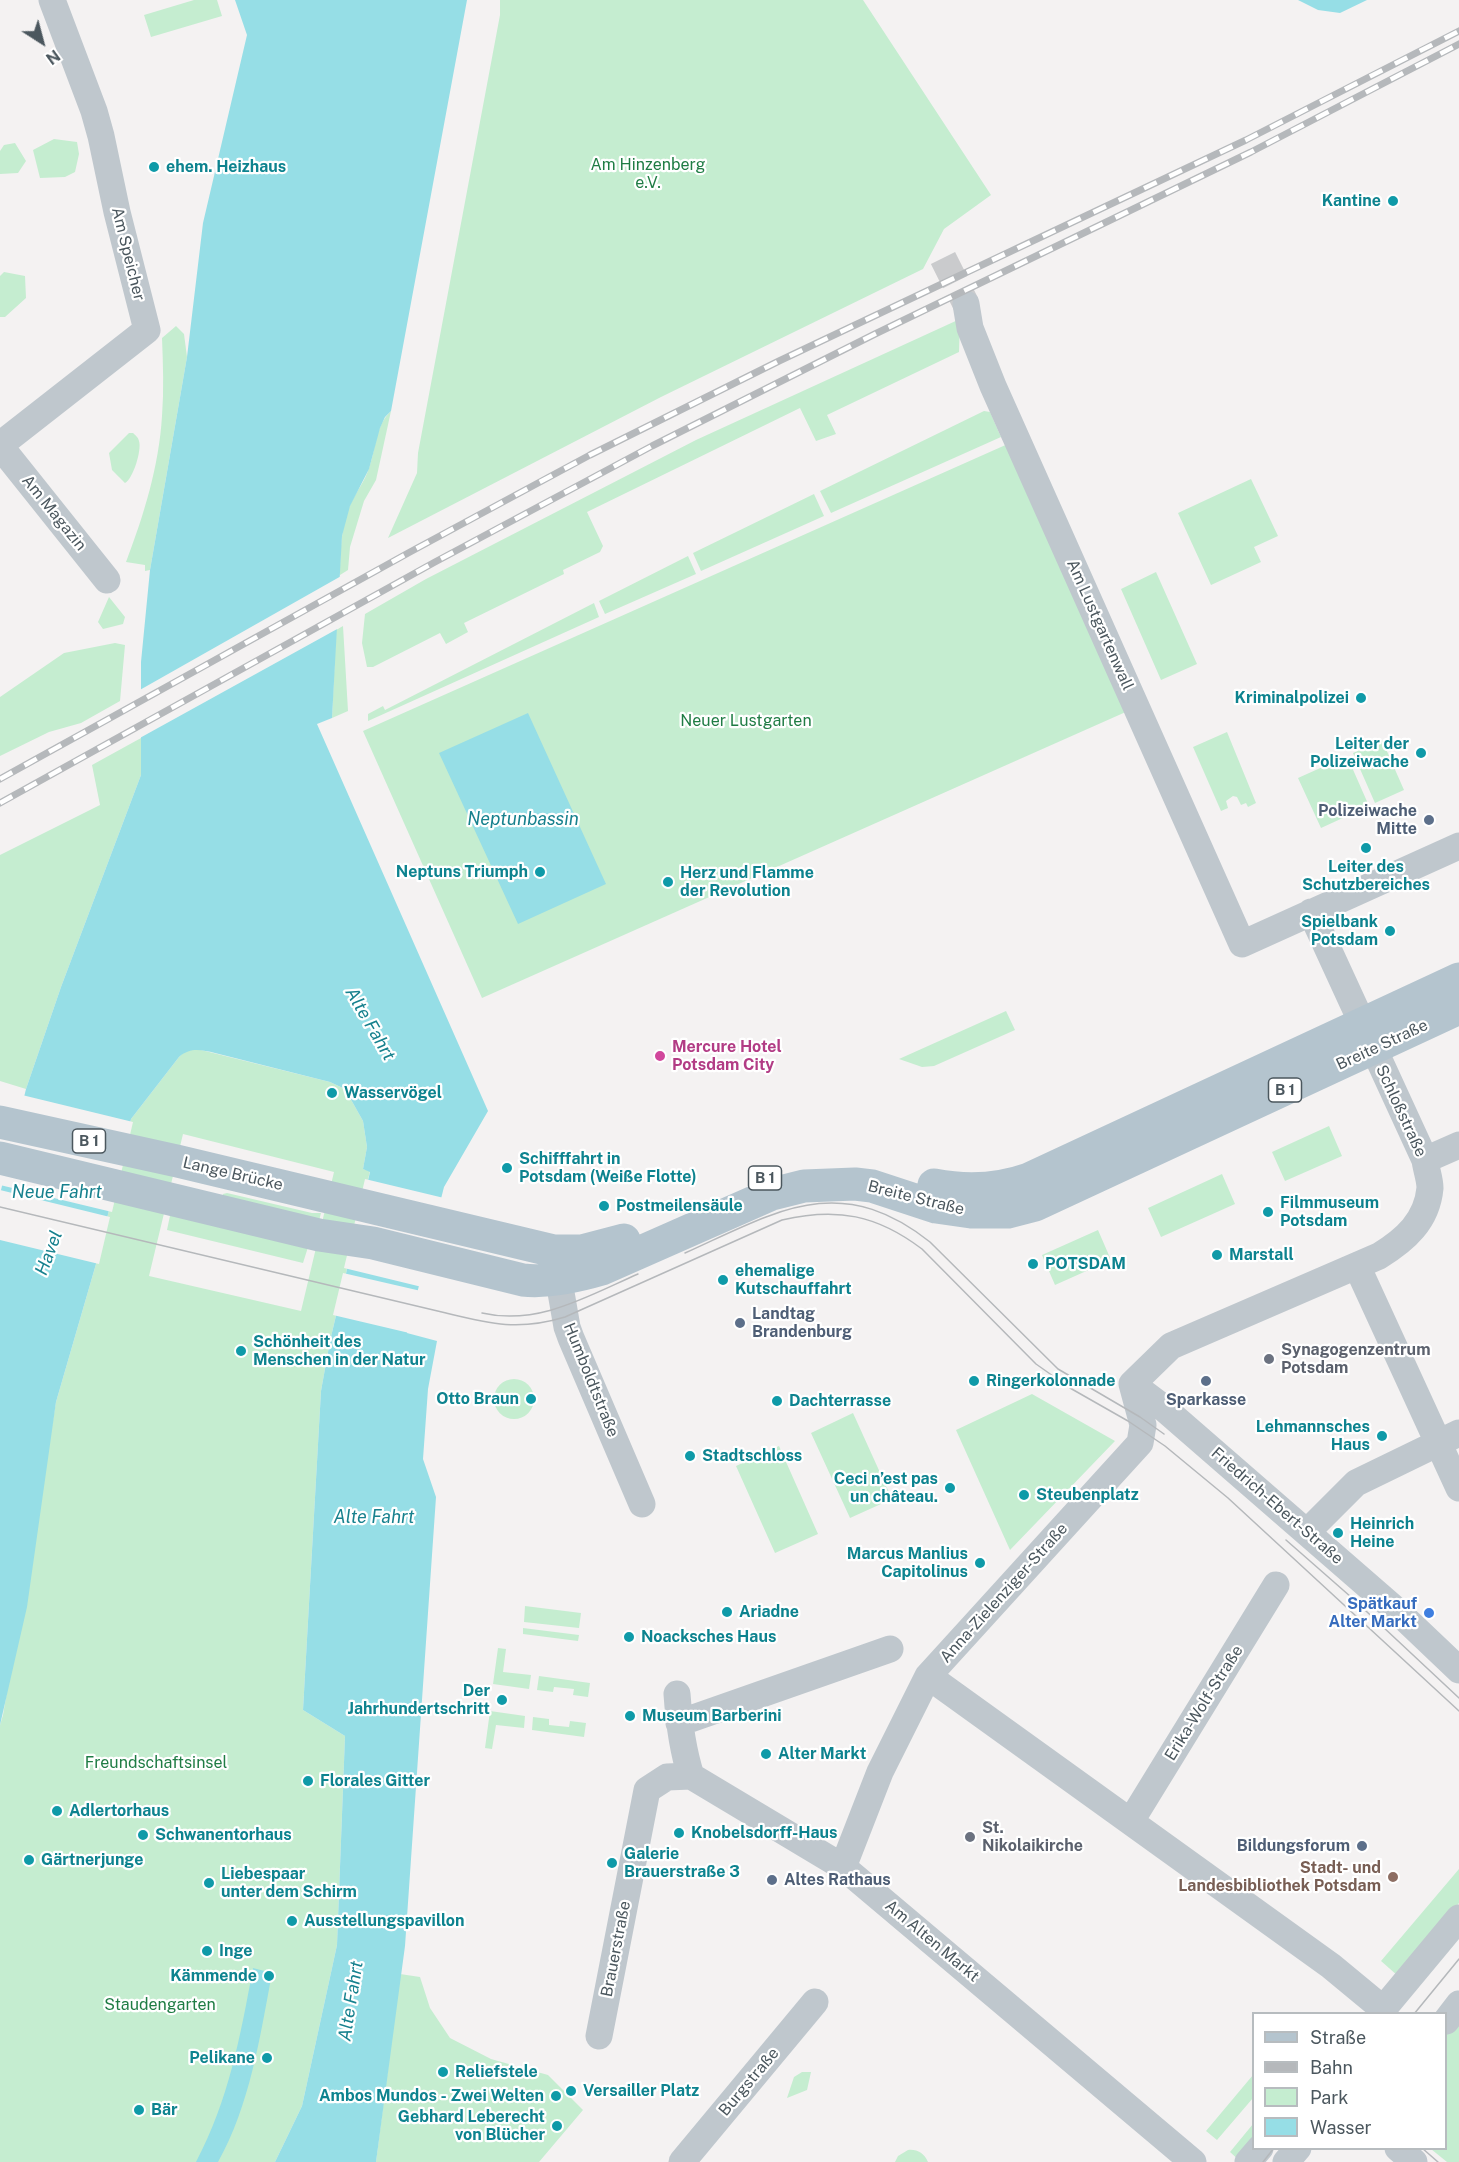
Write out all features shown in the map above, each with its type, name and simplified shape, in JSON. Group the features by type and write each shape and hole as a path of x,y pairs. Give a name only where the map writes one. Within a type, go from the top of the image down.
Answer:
{"main road":[{"name":"Breite Straße","path":"1367,1037 1459,979"},
{"name":"Breite Straße","path":"465,1230 547,1259 615,1242 754,1182 803,1167 837,1165 870,1167 935,1185 969,1189 1014,1185 1367,1037 1459,1008"},
{"name":"Lange Brücke","path":"0,1122 177,1161 465,1230"},
{"name":"Breite Straße","path":"0,1158 319,1234 373,1243 523,1280 535,1281 547,1259"}],"street":[{"name":"Am Speicher","path":"0,445 147,330 96,119 52,0"},
{"name":"Am Lustgartenwall","path":"966,304 970,328 993,386 1242,944 1311,912"},
{"name":"Am Magazin","path":"0,445 107,580"},
{"path":"1311,912 1459,846"},
{"name":"Schloßstraße","path":"1132,1384 1172,1346 1357,1266 1401,1243 1425,1212 1430,1186 1425,1160 1311,912"},
{"path":"1425,1160 1459,1145"},
{"name":"Humboldtstraße","path":"547,1259 571,1338 642,1504"},
{"path":"1357,1266 1448,1438 1459,1488"},
{"name":"Anna-Zielenziger-Straße","path":"928,1676 1140,1443 1143,1425 1132,1384"},
{"name":"Friedrich-Ebert-Straße","path":"1132,1384 1168,1412 1308,1533 1397,1611 1459,1670"},
{"path":"1308,1533 1356,1483 1448,1438"},
{"name":"Erika-Wolf-Straße","path":"1131,1821 1276,1585"},
{"path":"679,1723 890,1649"},
{"path":"843,1867 880,1772 928,1676 1386,2007 1459,1918"},
{"path":"677,1694 683,1752 691,1776"},
{"name":"Am Alten Markt","path":"691,1776 843,1867 1193,2162"},
{"name":"Brauerstraße","path":"599,2036 647,1790 667,1777 691,1776"},
{"name":"Burgstraße","path":"682,2162 815,2002"},
{"path":"1447,2019 1459,2004"},
{"path":"1248,2162 1258,2150"},
{"path":"1286,2162 1296,2150"},
{"path":"1400,2150 1414,2162"}],"green space":[{"path":"194,0 217,0 222,16 151,37 144,15"},
{"name":"Am Hinzenberg e.V.","path":"500,0 863,0 991,195 944,229 923,269 661,397 388,538 417,473 418,453 500,15"},
{"path":"54,139 77,142 79,154 75,172 65,177 40,178 33,150"},
{"path":"15,143 26,161 18,173 0,174 0,151 4,145"},
{"path":"4,272 25,276 26,298 5,317 0,317 0,276"},
{"path":"960,319 959,352 827,415 836,434 816,441 800,408 587,512 603,546 600,552 563,570 564,574 464,623 468,632 446,644 440,633 373,667 367,667 362,643 365,614 426,579 696,440"},
{"path":"176,326 184,334 187,357 150,570 145,571 145,565 126,562 145,508 158,453 163,396 162,338"},
{"path":"391,411 376,480 364,501 350,547 348,570 340,575 342,539 347,513 367,473 382,424"},
{"path":"984,411 990,412 1001,437 831,513 820,491"},
{"path":"129,433 133,433 138,438 140,445 134,470 125,483 112,470 109,453"},
{"name":"Neuer Lustgarten","path":"1010,443 1128,711 482,998 363,731"},
{"path":"1251,479 1278,536 1254,547 1261,562 1211,585 1178,513"},
{"path":"814,494 824,516 701,571 693,553"},
{"path":"688,556 696,574 605,614 599,601"},
{"path":"1156,572 1197,664 1161,680 1121,589"},
{"path":"109,597 125,617 123,624 103,629 98,622"},
{"path":"594,603 599,617 368,721 368,714 383,706 385,710"},
{"path":"343,626 348,711 332,718 336,630"},
{"path":"115,643 125,645 120,701 81,723 49,732 0,756 0,697 64,653"},
{"path":"1227,732 1256,803 1248,807 1246,803 1241,805 1237,797 1233,796 1226,801 1228,808 1221,811 1193,747"},
{"path":"141,738 141,775 61,987 26,1089 0,1081 0,855 100,805 92,765"},
{"path":"1382,740 1404,790 1375,803 1353,753"},
{"path":"1347,756 1369,806 1321,828 1298,778"},
{"path":"1006,1011 1015,1030 934,1066 922,1067 899,1059"},
{"name":"Freundschaftsinsel","path":"197,1049 330,1082 345,1089 363,1121 367,1147 363,1169 370,1171 330,1341 321,1391 303,1710 345,1736 337,1945 302,2106 275,2162 0,2162 0,1725 56,1402 96,1264 131,1119 186,1050","holes":["183,1134 334,1172 301,1311 149,1276"]},
{"path":"1329,1126 1342,1156 1285,1181 1272,1152"},
{"path":"1222,1174 1235,1204 1161,1237 1148,1208"},
{"path":"227,1193 312,1213 321,1213 319,1221 222,1199 223,1194"},
{"path":"171,1211 309,1244 303,1263 167,1230"},
{"path":"1098,1230 1111,1260 1055,1285 1042,1255"},
{"path":"514,1379 528,1385 534,1399 528,1413 514,1419 500,1413 494,1399 500,1385"},
{"name":"Steubenplatz","path":"1032,1394 1115,1441 1010,1550 956,1430"},
{"path":"853,1413 892,1499 850,1518 811,1433"},
{"path":"779,1446 818,1534 775,1553 736,1466"},
{"path":"525,1606 581,1613 579,1628 524,1622"},
{"path":"523,1628 579,1635 578,1641 523,1634"},
{"path":"498,1648 506,1649 503,1672 531,1675 529,1689 493,1684"},
{"path":"539,1676 590,1683 588,1697 573,1695 574,1689 554,1687 553,1692 537,1690"},
{"path":"490,1711 525,1716 524,1728 496,1725 492,1749 485,1748"},
{"path":"533,1717 549,1719 549,1725 569,1727 570,1721 586,1723 584,1737 532,1730"},
{"path":"1459,1869 1459,1903 1398,1976 1381,1961"},
{"path":"400,1974 420,1977 430,2008 450,2038 491,2059 548,2075 583,2110 539,2162 376,2162"},
{"path":"1459,2017 1459,2162 1447,2162 1432,2150 1447,2150 1447,2032"},
{"path":"802,2072 811,2072 807,2090 787,2098 794,2077"},
{"path":"1252,2076 1252,2099 1217,2140 1206,2131"},
{"path":"1252,2125 1252,2146 1240,2161 1230,2152"},
{"path":"908,2150 920,2152 928,2162 895,2162 898,2156"}],"water":[{"path":"235,0 467,0 391,411 380,428 369,469 350,506 342,536 332,718 317,724 488,1111 444,1187 407,1333 437,1341 428,1389 423,1459 436,1497 405,1946 376,2162 275,2162 302,2106 337,1945 345,1736 303,1710 321,1391 330,1341 370,1172 363,1169 367,1147 363,1121 345,1089 330,1082 215,1053 192,1051 179,1057 131,1119 96,1264 56,1402 27,1607 0,1725 0,1194 26,1089 61,987 141,775 141,662 150,570 187,357 203,223 247,35"},
{"path":"1298,0 1367,0 1340,13 1318,10"},
{"name":"Neptunbassin","path":"528,713 606,884 518,924 439,753"},
{"path":"253,1968 272,1973 246,2094 218,2162 196,2162 217,2115 232,2068"}],"pier":[{"path":"343,575 339,628 138,739 138,691"},
{"path":"22,1095 133,1122 112,1212 0,1185"},
{"path":"365,1179 444,1198 422,1287 344,1268"},
{"path":"0,1190 110,1217 99,1264 0,1240"},
{"path":"343,1273 421,1291 411,1331 439,1340 333,1315"}],"tunnel":[{"path":"943,258 966,304"}],"tram line":[{"path":"685,1253 749,1224 808,1205 836,1203 866,1208 897,1220 930,1242 1058,1369 1140,1417 1164,1434"},
{"path":"0,1207 462,1317 491,1323 519,1325 565,1317 782,1220 802,1216 839,1214 872,1221 889,1228 922,1249 1036,1364 1070,1388 1128,1421 1165,1446 1228,1498 1459,1711"},
{"path":"482,1313 503,1316 543,1312 562,1307 638,1274"},
{"path":"1286,1540 1459,1698"},
{"path":"1416,2012 1459,1959"},
{"path":"1263,2162 1272,2150"},
{"path":"1424,2150 1438,2162"}],"railway":[{"path":"0,779 590,455 779,361 1246,140 1459,31"},
{"path":"0,803 435,562 652,446 875,334 1251,152 1459,44"}],"place":[{"name":"ehem. Heizhaus","path":"154,167"},
{"name":"Kantine","path":"1393,201"},
{"name":"Kriminalpolizei","path":"1361,698"},
{"name":"Leiter der Polizeiwache","path":"1421,753"},
{"name":"Polizeiwache Mitte","path":"1429,820"},
{"name":"Leiter des Schutzbereiches","path":"1366,848"},
{"name":"Neptuns Triumph","path":"540,872"},
{"name":"Herz und Flamme der Revolution","path":"668,882"},
{"name":"Spielbank Potsdam","path":"1390,931"},
{"name":"Mercure Hotel Potsdam City","path":"660,1056"},
{"name":"Wasservögel","path":"332,1093"},
{"name":"Schifffahrt in Potsdam (Weiße Flotte)","path":"507,1168"},
{"name":"Postmeilensäule","path":"604,1206"},
{"name":"Filmmuseum Potsdam","path":"1268,1212"},
{"name":"Marstall","path":"1217,1255"},
{"name":"POTSDAM","path":"1033,1264"},
{"name":"ehemalige Kutschauffahrt","path":"723,1280"},
{"name":"Landtag Brandenburg","path":"740,1323"},
{"name":"Schönheit des Menschen in der Natur","path":"241,1351"},
{"name":"Synagogenzentrum Potsdam","path":"1269,1359"},
{"name":"Ringerkolonnade","path":"974,1381"},
{"name":"Sparkasse","path":"1206,1381"},
{"name":"Otto Braun","path":"531,1399"},
{"name":"Dachterrasse","path":"777,1401"},
{"name":"Lehmannsches Haus","path":"1382,1436"},
{"name":"Stadtschloss","path":"690,1456"},
{"name":"Ceci n’est pas un château.","path":"950,1488"},
{"name":"Steubenplatz","path":"1024,1495"},
{"name":"Heinrich Heine","path":"1338,1533"},
{"name":"Marcus Manlius Capitolinus","path":"980,1563"},
{"name":"Ariadne","path":"727,1612"},
{"name":"Spätkauf Alter Markt","path":"1429,1613"},
{"name":"Noacksches Haus","path":"629,1637"},
{"name":"Der Jahrhundertschritt","path":"502,1700"},
{"name":"Museum Barberini","path":"630,1716"},
{"name":"Alter Markt","path":"766,1754"},
{"name":"Florales Gitter","path":"308,1781"},
{"name":"Adlertorhaus","path":"57,1811"},
{"name":"Knobelsdorff-Haus","path":"679,1833"},
{"name":"Schwanentorhaus","path":"143,1835"},
{"name":"St. Nikolaikirche","path":"970,1837"},
{"name":"Bildungsforum","path":"1362,1846"},
{"name":"Gärtnerjunge","path":"29,1860"},
{"name":"Galerie Brauerstraße 3","path":"612,1863"},
{"name":"Stadt- und Landesbibliothek Potsdam","path":"1393,1877"},
{"name":"Altes Rathaus","path":"772,1880"},
{"name":"Liebespaar unter dem Schirm","path":"209,1883"},
{"name":"Ausstellungspavillon","path":"292,1921"},
{"name":"Inge","path":"207,1951"},
{"name":"Kämmende","path":"269,1976"},
{"name":"Pelikane","path":"267,2058"},
{"name":"Reliefstele","path":"443,2072"},
{"name":"Versailler Platz","path":"571,2091"},
{"name":"Ambos Mundos - Zwei Welten","path":"556,2096"},
{"name":"Bär","path":"139,2110"},
{"name":"Gebhard Leberecht von Blücher","path":"557,2126"}],"water label":[{"name":"Alte Fahrt","path":"370,1024"},
{"name":"Neue Fahrt","path":"57,1192"},
{"name":"Havel","path":"49,1253"},
{"name":"Alte Fahrt","path":"374,1517"},
{"name":"Alte Fahrt","path":"351,2001"}],"park label":[{"name":"Staudengarten","path":"160,2005"}]}
